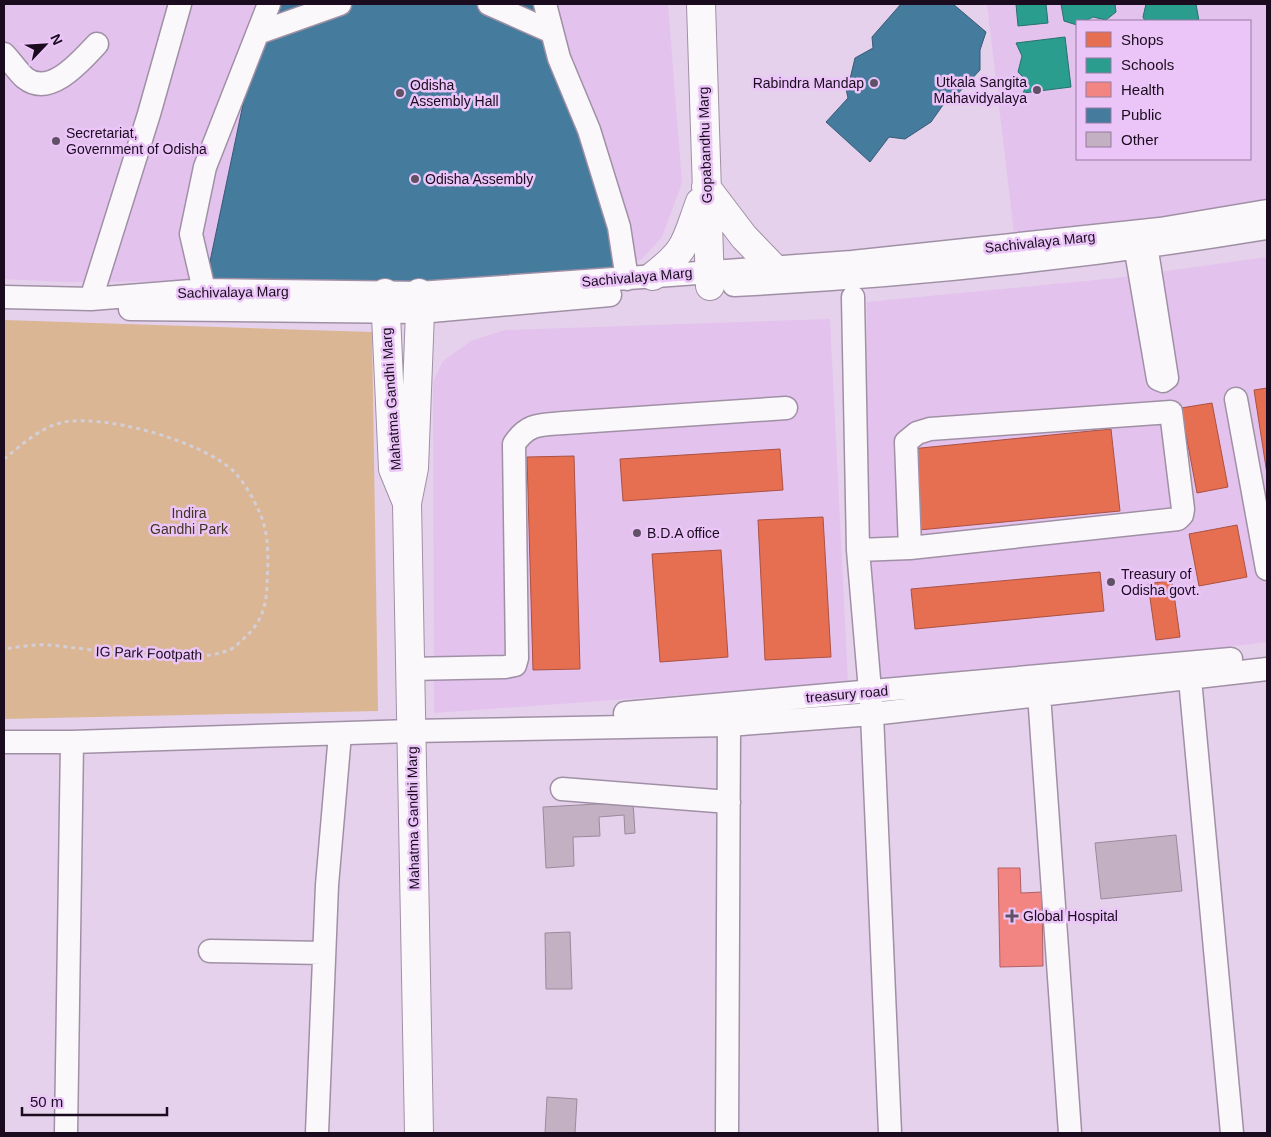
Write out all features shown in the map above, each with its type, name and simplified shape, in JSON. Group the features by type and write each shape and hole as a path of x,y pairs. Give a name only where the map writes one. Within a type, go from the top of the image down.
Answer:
{"main road":[{"name":"Gopabandhu Marg","path":"701,4 709,278"},
{"path":"706,187 744,237 774,267"},
{"path":"640,278 674,260 684,247 706,187"},
{"name":"Mahatma Gandhi Marg","path":"385,303 393,470 407,503"},
{"name":"Mahatma Gandhi Marg","path":"419,1133 419,731 410,669 407,503 414,468 420,303"}],"street":[{"path":"91,299 149,114 180,4"},
{"path":"204,290 191,234 205,167 269,4"},
{"path":"258,33 340,4"},
{"path":"489,4 552,32"},
{"path":"545,4 559,58 589,130 619,227 640,278"},
{"path":"4,54 25,77 34,83 47,83 72,70 97,44"},
{"name":"Sachivalaya Marg","path":"420,303 640,278 852,279 1139,240 1267,211"},
{"name":"Sachivalaya Marg","path":"4,307 420,303 709,278 774,267 1139,240 1267,228"},
{"path":"858,550 910,548 1178,519 1182,515 1183,509 1171,412 1163,381 1166,378 1139,240"},
{"name":"Sachivalaya Marg","path":"4,297 91,299 204,290 385,303"},
{"path":"853,297 858,550 872,714 890,1133"},
{"path":"1236,399 1267,569"},
{"path":"410,669 505,667 515,664 518,658 514,444 523,431 540,426 564,423 786,408"},
{"path":"910,548 906,442 916,433 930,429 1171,412"},
{"name":"treasury road","path":"419,731 1267,656"},
{"path":"4,742 72,742 419,731 730,725 872,714 1267,669"},
{"path":"1190,679 1232,1133"},
{"path":"1039,694 1070,1133"},
{"path":"727,1133 730,725"},
{"path":"317,1133 327,885 340,734"},
{"path":"66,1133 72,742"},
{"path":"562,789 729,802"},
{"path":"210,952 324,953"}],"path":[{"name":"IG Park Footpath","path":"4,459 40,431 64,422 95,420 181,441 228,465 247,490 260,512 267,535 268,560 263,616 254,631 230,649 203,657 102,652 47,645 4,649"}],"shaded area":[{"name":"Odisha Assembly Hall","path":"4,4 668,4 682,183 662,237 641,260 426,279 62,282 4,279"},
{"name":"Utkala Sangita Mahavidyalaya","path":"987,4 1267,4 1267,205 1189,218 1014,233"},
{"path":"1267,257 1267,642 877,692 866,568 867,302 1116,278"},
{"name":"B.D.A office","path":"830,319 848,683 434,713 433,382 443,361 471,341 505,330"}],"green space":[{"name":"Indira Gandhi Park","path":"4,320 372,332 378,711 4,719"}],"building: Shops":[{"path":"1267,388 1267,474 1254,390"},
{"path":"1212,403 1228,487 1197,493 1181,408"},
{"path":"1111,429 1120,511 919,530 911,449"},
{"path":"780,449 783,490 623,501 620,459"},
{"path":"574,456 580,669 533,670 527,457"},
{"path":"823,517 831,657 765,660 758,520"},
{"path":"1237,525 1247,577 1199,586 1189,534"},
{"path":"721,550 728,657 660,662 652,554"},
{"path":"1100,572 1104,611 915,629 911,589"},
{"path":"1172,580 1180,637 1156,640 1148,584"}],"building: Schools":[{"path":"1016,4 1046,4 1048,23 1018,26"},
{"path":"1061,4 1115,4 1116,12 1106,20 1093,17 1087,20 1076,20 1076,25 1064,21"},
{"path":"1146,4 1196,4 1199,20 1144,20 1143,17"},
{"path":"1065,37 1071,87 1023,93 1028,82 1018,72 1022,56 1016,43"}],"building: Health":[{"path":"998,868 1020,868 1021,893 1042,892 1043,966 1000,967"}],"building: Public":[{"name":"Odisha Assembly Hall","path":"269,4 545,4 627,279 204,290 258,33"},
{"path":"901,4 953,4 986,32 980,50 980,70 950,102 943,105 931,122 905,139 889,137 870,162 826,122 848,98 845,84 850,79 855,58 873,48 872,37"}],"building: Other":[{"path":"633,802 635,833 625,834 624,815 599,817 600,836 573,837 574,866 546,868 543,807"},
{"path":"1176,835 1182,891 1101,899 1095,843"},
{"path":"570,932 572,989 546,989 545,933"},
{"path":"547,1097 577,1099 575,1133 545,1133"}],"place":[{"name":"Rabindra Mandap","path":"874,83"},
{"name":"Utkala Sangita Mahavidyalaya","path":"1037,90"},
{"name":"Odisha Assembly Hall","path":"400,93"},
{"name":"Secretariat, Government of Odisha","path":"56,141"},
{"name":"Odisha Assembly","path":"415,179"},
{"name":"B.D.A office","path":"637,533"},
{"name":"Treasury of Odisha govt.","path":"1111,582"},
{"name":"Global Hospital","path":"1012,916"}]}
